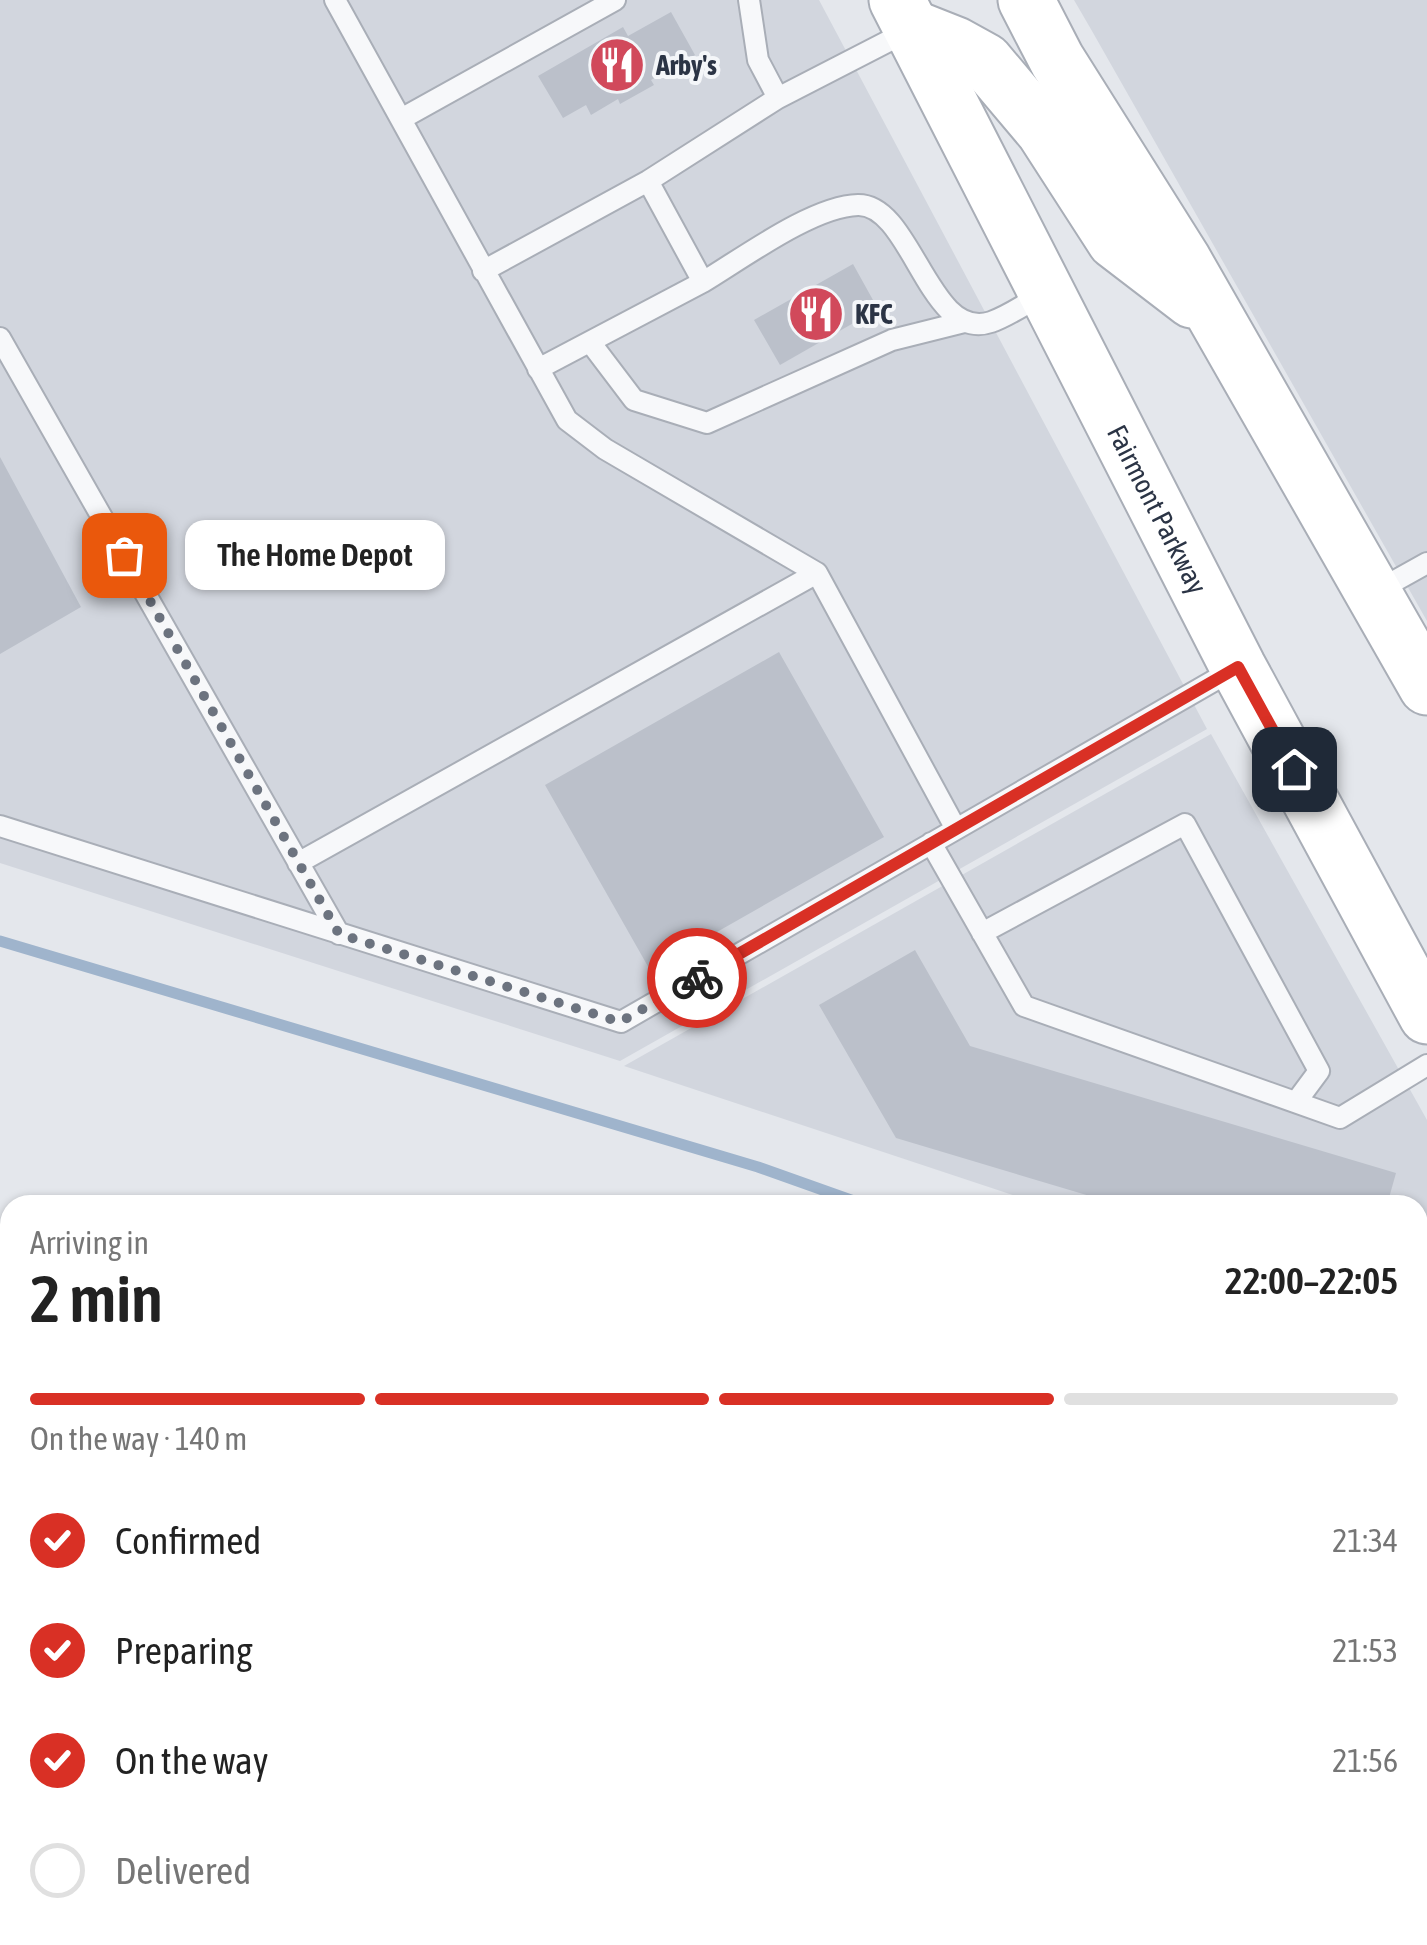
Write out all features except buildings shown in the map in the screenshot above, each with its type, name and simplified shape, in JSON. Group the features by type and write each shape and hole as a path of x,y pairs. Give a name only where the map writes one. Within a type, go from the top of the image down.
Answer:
{"main road":[{"path":"1026,0 1057,60 1214,317 1427,687"},
{"path":"904,14 985,61 1044,131 1115,241 1214,317"},
{"name":"Fairmont Parkway","path":"904,14 1238,667 1427,1016"},
{"path":"1312,803 1427,938"}],"lane":[{"path":"335,0 567,420 606,449 816,573 956,829"},
{"path":"401,119 615,0"},
{"path":"749,0 758,60 778,98"},
{"path":"483,271 648,181 904,14"},
{"path":"648,181 703,282"},
{"path":"538,369 703,282 827,209 863,204 891,220 932,292 964,322"},
{"path":"590,342 634,400 707,424 892,340 964,322 988,324 1046,292"},
{"path":"0,338 339,934"},
{"path":"1373,592 1427,563"},
{"path":"298,863 816,573"},
{"path":"0,826 620,1022 1238,667"},
{"path":"982,933 1185,824 1318,1071 1296,1102"},
{"path":"931,844 1024,1006 1340,1118 1427,1065"}],"shaded area":[{"path":"0,0 819,0 1207,729 620,1061 0,863"},
{"path":"1074,0 1427,0 1427,621 1092,31"},
{"path":"1211,734 1427,1120 1427,1195 1013,1195 624,1066"}],"waterway":[{"path":"0,941 758,1167 837,1195"}],"way so far":[{"path":"124,555 339,934 620,1022 697,978"}],"place":[{"name":"Arby's","path":"617,65"},
{"name":"KFC","path":"816,314"},
{"name":"The Home Depot","path":"124,555"}],"route":[{"path":"697,978 1238,667 1294,769"}]}
